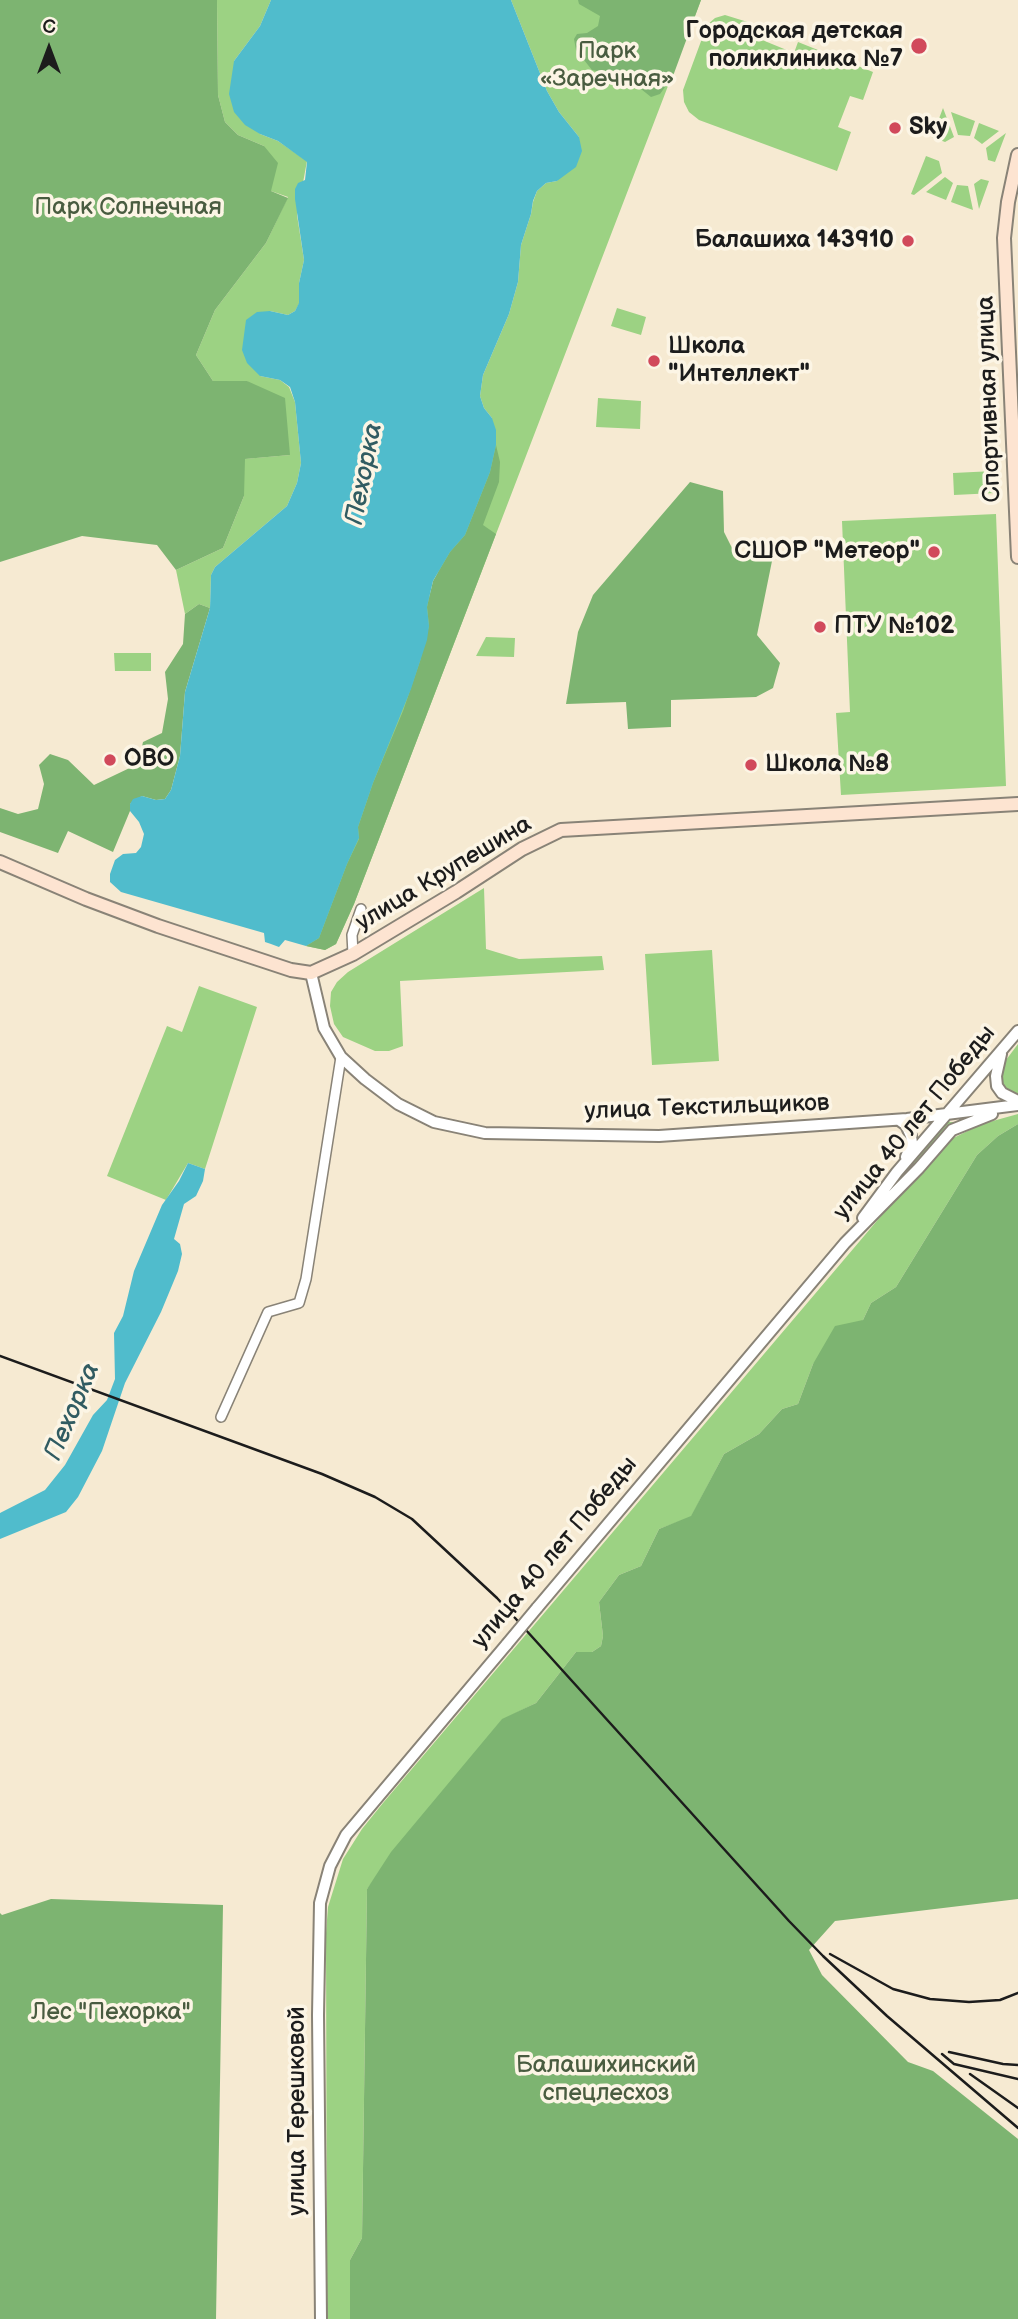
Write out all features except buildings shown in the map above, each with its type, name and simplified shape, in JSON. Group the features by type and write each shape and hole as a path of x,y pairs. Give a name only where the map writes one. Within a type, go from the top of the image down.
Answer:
{"main road":[{"name":"Спортивная улица","path":"1018,155 1004,238 1013,356 1018,557"},
{"name":"улица Крупешина","path":"312,973 353,954 522,849 561,830 1018,804"},
{"path":"0,862 158,926 291,970 312,973"}],"street":[{"path":"353,954 352,935 361,909"},
{"name":"улица Текстильщиков","path":"312,973 324,1028 341,1057 398,1104 434,1122 485,1133 659,1136 900,1120 1018,1104"},
{"name":"улица 40 лет Победы","path":"320,1903 330,1866 346,1835 845,1243 897,1172 1018,1031"},
{"path":"1006,1045 997,1068 998,1086 1002,1093 1018,1104"},
{"path":"221,1417 268,1312 299,1303 306,1279 341,1057"},
{"name":"улица 40 лет Победы","path":"845,1243 919,1168 952,1130 1018,1104"},
{"path":"897,1172 912,1143 909,1131 900,1120"},
{"name":"улица Терешковой","path":"320,1903 318,2015 321,2319"}],"green space":[{"name":"Парк Солнечная","path":"0,0 217,0 218,95 225,122 238,135 264,146 278,163 271,191 288,198 266,243 215,310 196,355 213,381 247,381 285,398 290,455 245,459 244,496 223,548 176,570 157,545 82,536 0,562"},
{"path":"217,0 271,0 260,26 234,61 260,134 278,141 307,161 297,215 304,260 299,283 299,304 295,311 288,315 270,311 260,376 280,380 289,387 295,402 301,463 297,483 287,506 215,567 211,575 210,608 199,604 185,614 176,570 223,548 244,496 244,459 290,455 247,381 213,381 196,355 215,310 266,243 288,197 271,191 264,146 238,135 225,122 218,95"},
{"name":"Парк «Заречная»","path":"511,0 701,0 354,904 336,944 325,950 306,946 492,418 484,408 480,396 483,375 509,314 518,282 521,245 533,202 537,191 546,183 557,181 579,137 559,112 547,91"},
{"path":"578,0 701,0 673,76 660,94 651,97 641,89 636,80 592,70 576,50 574,39 577,34 587,33 598,26 600,16 579,4"},
{"path":"725,15 754,24 750,35 794,53 798,42 873,72 863,100 850,96 838,127 851,132 837,171 699,120 689,112 684,102 683,90 707,25 715,18"},
{"path":"943,108 954,137 945,142 932,137"},
{"path":"951,112 975,121 970,136 958,135"},
{"path":"979,123 999,131 982,144 974,138"},
{"path":"1006,133 995,162 988,160 986,148"},
{"path":"926,156 939,161 942,173 914,195 911,194"},
{"path":"945,177 953,183 946,200 926,192"},
{"path":"981,179 989,181 979,209 974,184"},
{"path":"957,185 968,186 973,210 951,202"},
{"path":"617,308 646,317 641,335 611,326"},
{"path":"598,398 641,401 640,429 596,427"},
{"path":"496,445 500,462 499,482 483,525 496,534 354,904 336,944 325,950 306,946 319,938 359,839 358,827 373,783 403,711 420,661 429,626 427,607 433,581 450,552 465,535 490,472"},
{"path":"994,471 995,493 954,495 953,473"},
{"path":"690,482 723,491 724,532 733,550 760,560 772,561 757,635 780,663 773,688 756,697 671,700 671,727 628,729 626,702 566,704 578,632 593,595"},
{"path":"996,514 1006,786 841,795 836,713 850,712 842,521"},
{"path":"199,604 210,608 185,692 180,756 171,790 165,799 156,800 142,796 130,804 130,811 113,852 68,831 58,853 0,832 0,808 18,814 38,809 44,784 39,765 50,754 68,760 94,785 138,764 143,742 162,733 168,699 165,672 183,644 185,614"},
{"path":"486,637 515,638 514,657 476,656"},
{"path":"114,653 151,653 151,671 115,671"},
{"path":"484,888 486,949 519,959 602,956 604,970 400,981 403,1046 389,1051 375,1051 343,1037 334,1024 330,1006 331,992 337,982 348,972"},
{"path":"712,950 719,1061 652,1065 645,954"},
{"path":"199,986 257,1007 205,1169 188,1163 166,1200 107,1176 167,1026 182,1032"},
{"path":"1018,1044 1018,1096 1006,1091 1001,1085 1000,1068"},
{"path":"1018,1114 1018,1124 998,1136 977,1155 896,1287 871,1303 863,1320 813,1364 798,1404 782,1409 759,1434 724,1454 691,1517 659,1529 641,1566 619,1575 599,1602 603,1636 601,1646 592,1652 576,1652 536,1703 502,1720 367,1889 362,2238 350,2260 350,2319 327,2319 326,1933 328,1907 343,1859 383,1803 943,1143 982,1124"},
{"path":"945,1122 955,1122 893,1185"},
{"name":"Балашихинский спецлесхоз","path":"1018,1124 1018,1899 835,1921 809,1950 822,1975 908,2062 933,2071 1018,2139 1018,2319 350,2319 350,2260 362,2238 367,1889 391,1852 502,1719 536,1703 576,1652 592,1652 601,1646 603,1636 599,1602 619,1575 641,1566 659,1529 691,1516 724,1454 759,1434 782,1409 798,1404 813,1364 835,1326 863,1320 871,1303 896,1287 977,1155 998,1136"},
{"name":"Лес \"Пехорка\"","path":"51,1899 223,1905 216,2319 0,2319 0,1913 2,1915"}],"water":[{"name":"Пехорка","path":"271,0 511,0 547,91 559,112 579,137 582,151 576,167 557,181 546,183 537,191 533,201 521,245 518,282 509,314 483,375 480,396 496,430 496,445 490,472 465,535 450,552 433,581 427,607 427,640 411,689 373,783 358,827 359,838 319,938 306,946 285,940 279,947 265,942 264,933 121,892 110,882 115,860 123,854 136,853 141,847 144,834 130,811 133,799 142,796 156,800 165,799 171,790 180,756 185,692 210,608 211,575 215,567 287,506 297,483 301,463 295,402 290,387 280,380 260,376 247,363 242,350 246,320 257,312 270,311 288,315 295,311 299,303 299,283 304,260 295,189 298,183 305,180 307,162 278,141 245,125 234,112 229,94 234,61 260,26"},
{"path":"188,1163 205,1169 196,1196 184,1204 174,1239 180,1244 182,1254 178,1271 161,1312 125,1383 102,1451 78,1497 66,1512 0,1539 0,1513 45,1490 65,1465 93,1415 107,1400 115,1379 114,1333 123,1316 134,1271 162,1205"}],"railway":[{"path":"0,1356 322,1474 375,1497 412,1519 497,1598 823,1956 887,2016 1018,2128"},
{"path":"830,1954 893,1989 930,1999 969,2002 1000,2000 1018,1993"},
{"path":"949,2052 1018,2065"},
{"path":"942,2054 954,2064 1018,2079"},
{"path":"970,2074 1018,2108"}],"place":[{"name":"Городская детская поликлиника №7","path":"919,46"},
{"name":"Sky","path":"895,128"},
{"name":"Балашиха 143910","path":"908,241"},
{"name":"Школа \"Интеллект\"","path":"654,361"},
{"name":"СШОР \"Метеор\"","path":"934,552"},
{"name":"ПТУ №102","path":"820,627"},
{"name":"ОВО","path":"110,760"},
{"name":"Школа №8","path":"751,765"}]}
